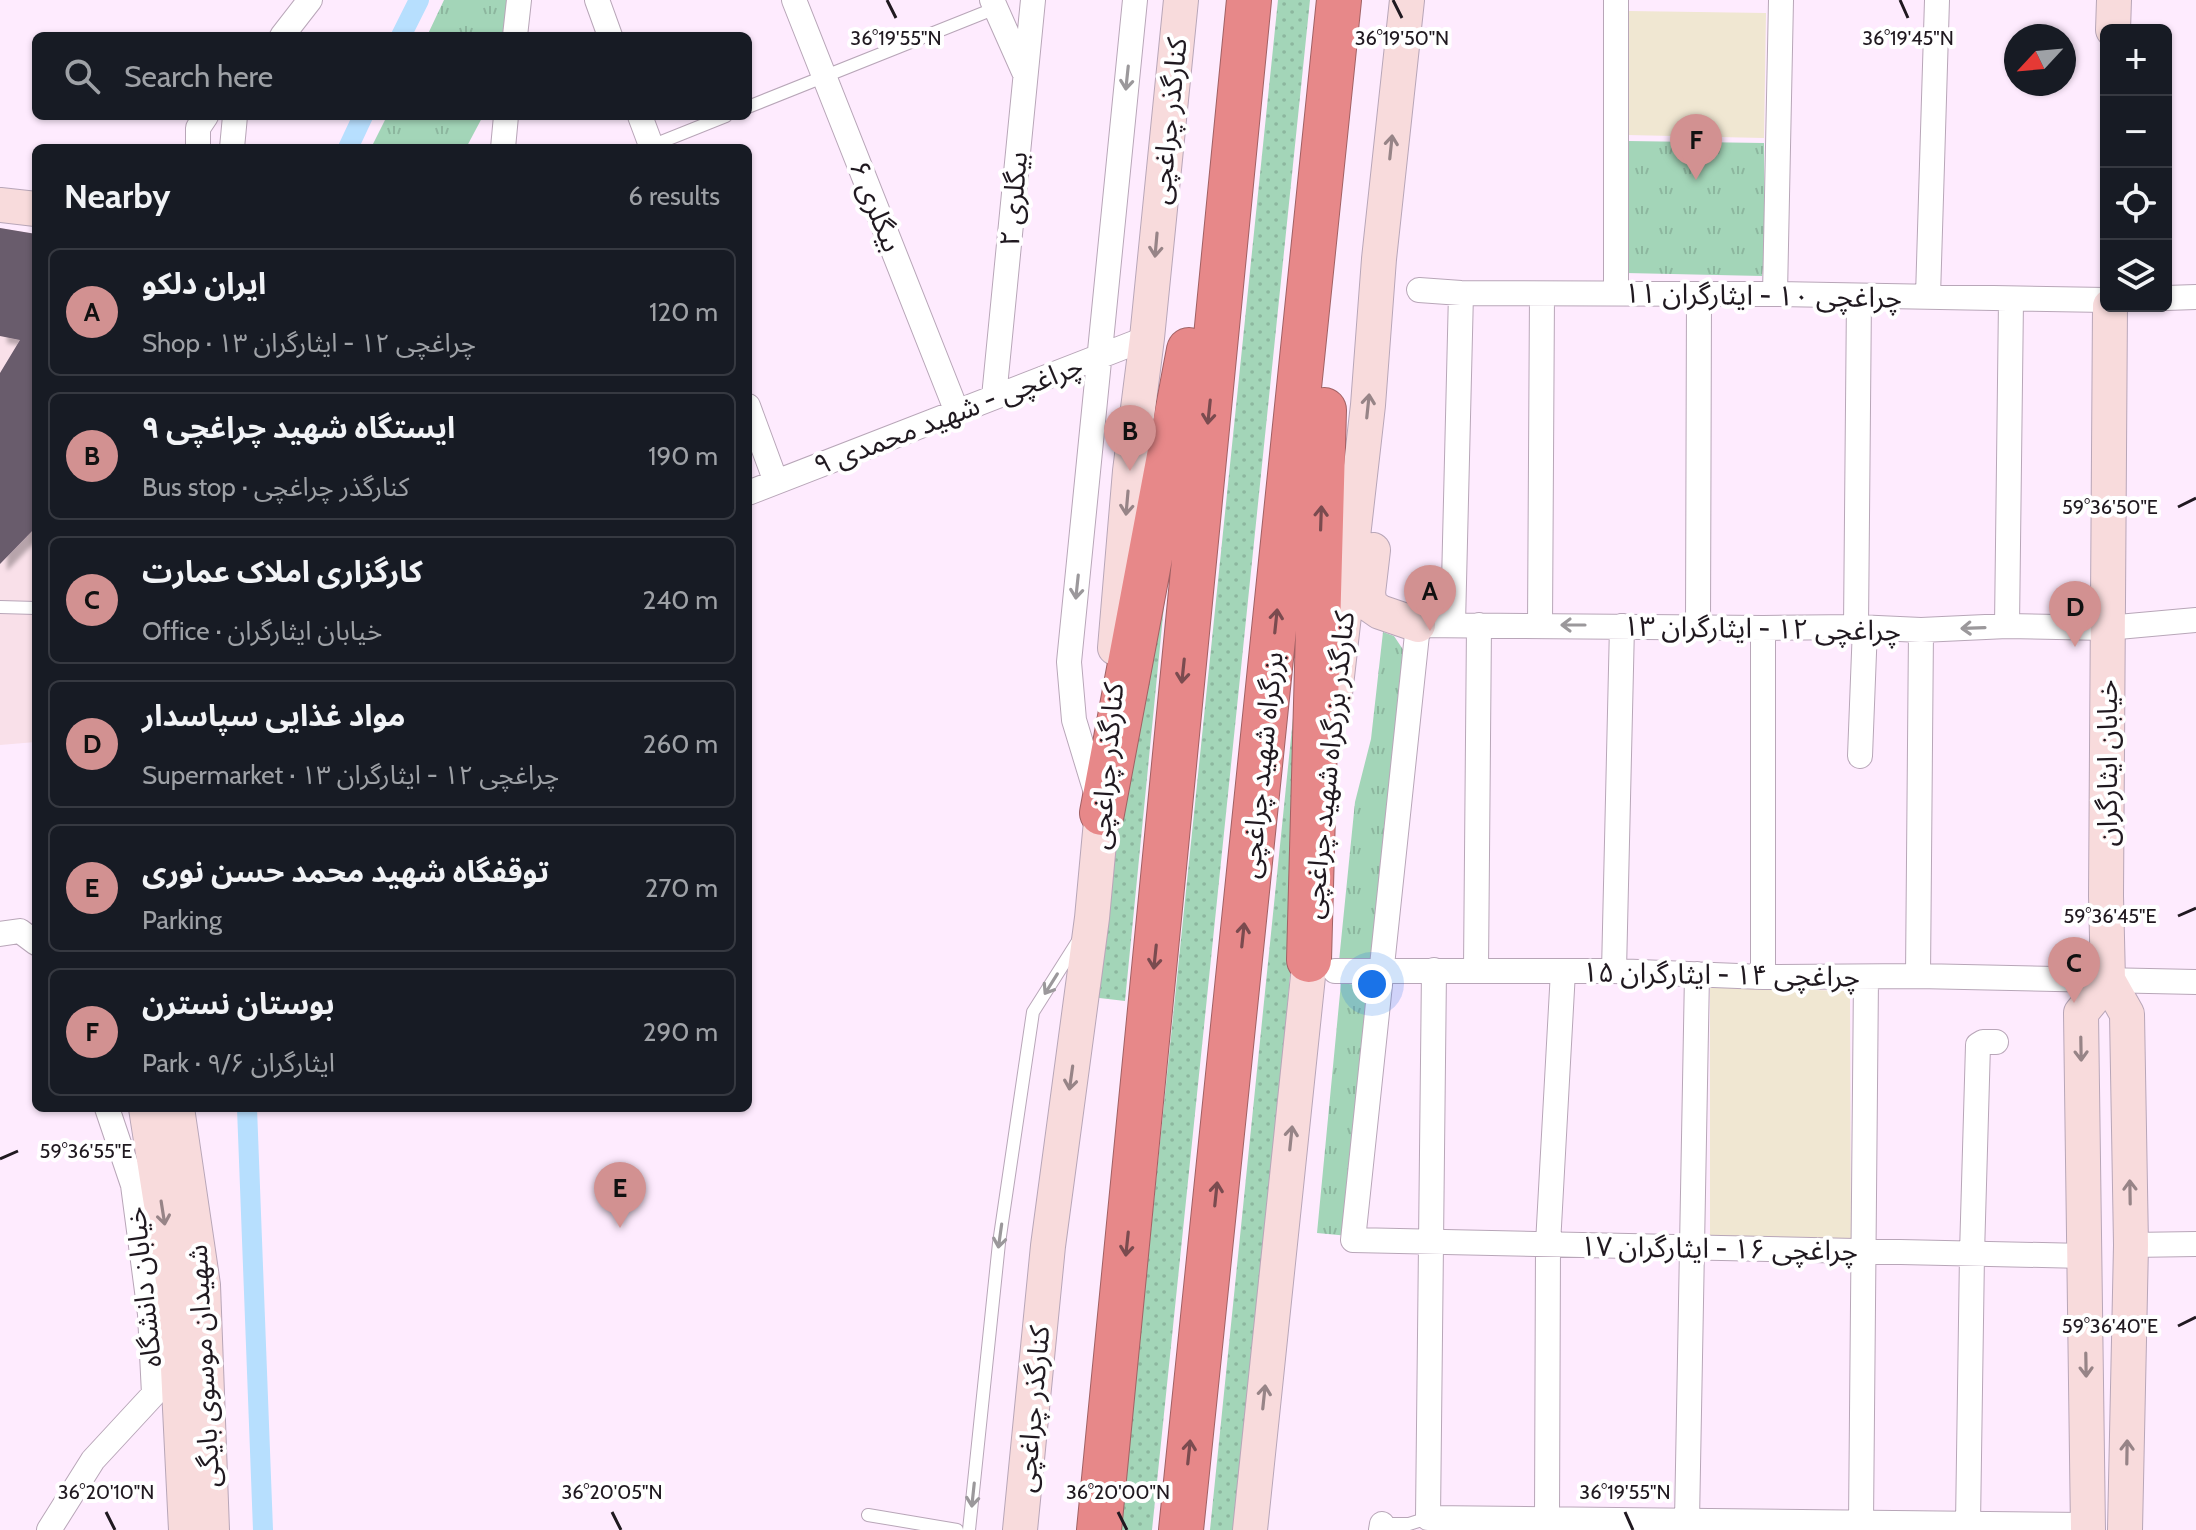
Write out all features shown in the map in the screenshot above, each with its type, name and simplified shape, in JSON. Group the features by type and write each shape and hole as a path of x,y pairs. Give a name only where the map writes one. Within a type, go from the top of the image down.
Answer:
{"highway":[{"path":"1099,1530 1249,0"},
{"name":"بزرگراه شهید چراغچی","path":"1181,1530 1339,0"},
{"path":"1322,965 1334,57"},
{"path":"1102,813 1243,69"}],"main road":[{"name":"کنارگذر چراغچی","path":"1020,1530 1048,1246 1092,918 1130,471 1147,338 1181,0"},
{"name":"کنارگذر بزرگراه شهید چراغچی","path":"1250,1530 1322,965 1344,599 1362,458 1379,259 1407,0"},
{"path":"2113,24 2114,0"},
{"path":"0,202 32,196"},
{"path":"0,202 32,208"},
{"name":"خیابان ایثارگران","path":"2110,312 2108,980 2127,1014 2131,1245 2125,1530"},
{"path":"1362,458 1372,501 1375,534 1368,593 1370,605 1380,612 1418,625"},
{"path":"2088,1527 2081,1013 2108,980"},
{"name":"شهیدان موسوی بایگی","path":"147,1112 174,1287 186,1530"},
{"name":"شهیدان موسوی بایگی","path":"178,1112 203,1285 212,1530"}],"street":[{"path":"285,32 310,0"},
{"path":"515,32 519,0"},
{"path":"597,0 609,32"},
{"name":"بیگلری ۶","path":"794,0 957,412"},
{"name":"بیگلری ۲","path":"994,397 1033,0"},
{"path":"1102,813 1074,720 1069,662 1135,0"},
{"path":"1616,0 1616,293"},
{"path":"1775,294 1781,0"},
{"path":"1928,296 1937,0"},
{"path":"994,4 1025,75"},
{"path":"198,144 198,128 203,120"},
{"path":"232,144 235,120"},
{"path":"503,144 506,120"},
{"path":"641,120 650,144"},
{"name":"چراغچی ۱۰ - ایثارگران ۱۱","path":"1419,290 2100,300"},
{"path":"1453,624 1461,293"},
{"path":"1540,625 1542,294"},
{"path":"1698,626 1699,295"},
{"path":"1859,296 1860,756"},
{"path":"2172,298 2196,297"},
{"path":"2007,626 2011,300"},
{"name":"۹ چراغچی - شهید محمدی","path":"752,491 1147,338"},
{"path":"752,417 776,482"},
{"name":"چراغچی ۱۲ - ایثارگران ۱۳","path":"1418,625 1921,630 2007,626 2107,628 2196,620"},
{"path":"1383,971 1418,625"},
{"path":"1476,969 1479,625"},
{"path":"1614,971 1622,626"},
{"path":"1763,628 1763,977"},
{"path":"1918,976 1921,630"},
{"path":"0,934 20,931 32,940"},
{"name":"چراغچی ۱۴ - ایثارگران ۱۵","path":"1322,965 1383,971 1476,969 1763,977 1918,976 2196,982"},
{"path":"1434,970 1428,1518 1511,1524 1547,1519 1645,1525 1687,1521 1777,1526 1861,1523 2088,1527"},
{"name":"چراغچی ۱۶ - ایثارگران ۱۷","path":"1383,971 1353,1240 2084,1256"},
{"path":"1547,1519 1548,1244 1563,971"},
{"path":"1687,1521 1697,974"},
{"path":"1861,1523 1866,977"},
{"path":"1968,1524 1978,1045 1996,1042"},
{"name":"خیابان دانشگاه","path":"49,1530 93,1460 154,1394 150,1314 133,1185 108,1112"},
{"path":"2131,1245 2196,1244"}],"lane":[{"path":"752,105 994,4"},
{"path":"658,144 716,120"},
{"path":"0,607 32,608"},
{"path":"969,1530 999,1243 1033,1012 1092,918"},
{"path":"868,1515 957,1530"},
{"path":"1382,1527 1428,1518"}],"shaded area":[{"path":"1629,11 1766,13 1764,138 1627,135"},
{"path":"0,228 32,233 32,742 0,745"},
{"path":"1710,987 1850,991 1851,1240 1710,1238"}],"green space":[{"path":"444,0 508,0 504,32 429,32"},
{"path":"1278,0 1310,0 1152,1530 1120,1530"},
{"path":"385,120 481,120 468,144 373,144"},
{"path":"1628,141 1764,143 1765,252 1762,276 1626,273"},
{"path":"1168,565 1125,1001 1091,997 1151,630"},
{"path":"1383,632 1394,636 1404,651 1377,963 1339,961 1355,802 1371,739"},
{"path":"1301,640 1290,976 1284,1048 1234,1530 1210,1530"},
{"path":"1341,983 1372,987 1349,1236 1317,1233"}],"building":[{"path":"0,228 32,233 32,531 0,564 0,373 20,340 0,336"}],"waterway":[{"path":"403,32 419,0"},
{"path":"350,144 361,120"},
{"path":"247,1112 263,1530"}],"place":[{"name":"بوستان نسترن","path":"1696,180"},
{"name":"ایستگاه شهید چراغچی ۹","path":"1130,471"},
{"name":"ایران دلکو","path":"1430,631"},
{"name":"مواد غذایی سپاسدار","path":"2075,647"},
{"name":"کارگزاری املاک عمارت","path":"2074,1003"},
{"name":"توقفگاه شهید محمد حسن نوری","path":"620,1228"}]}
